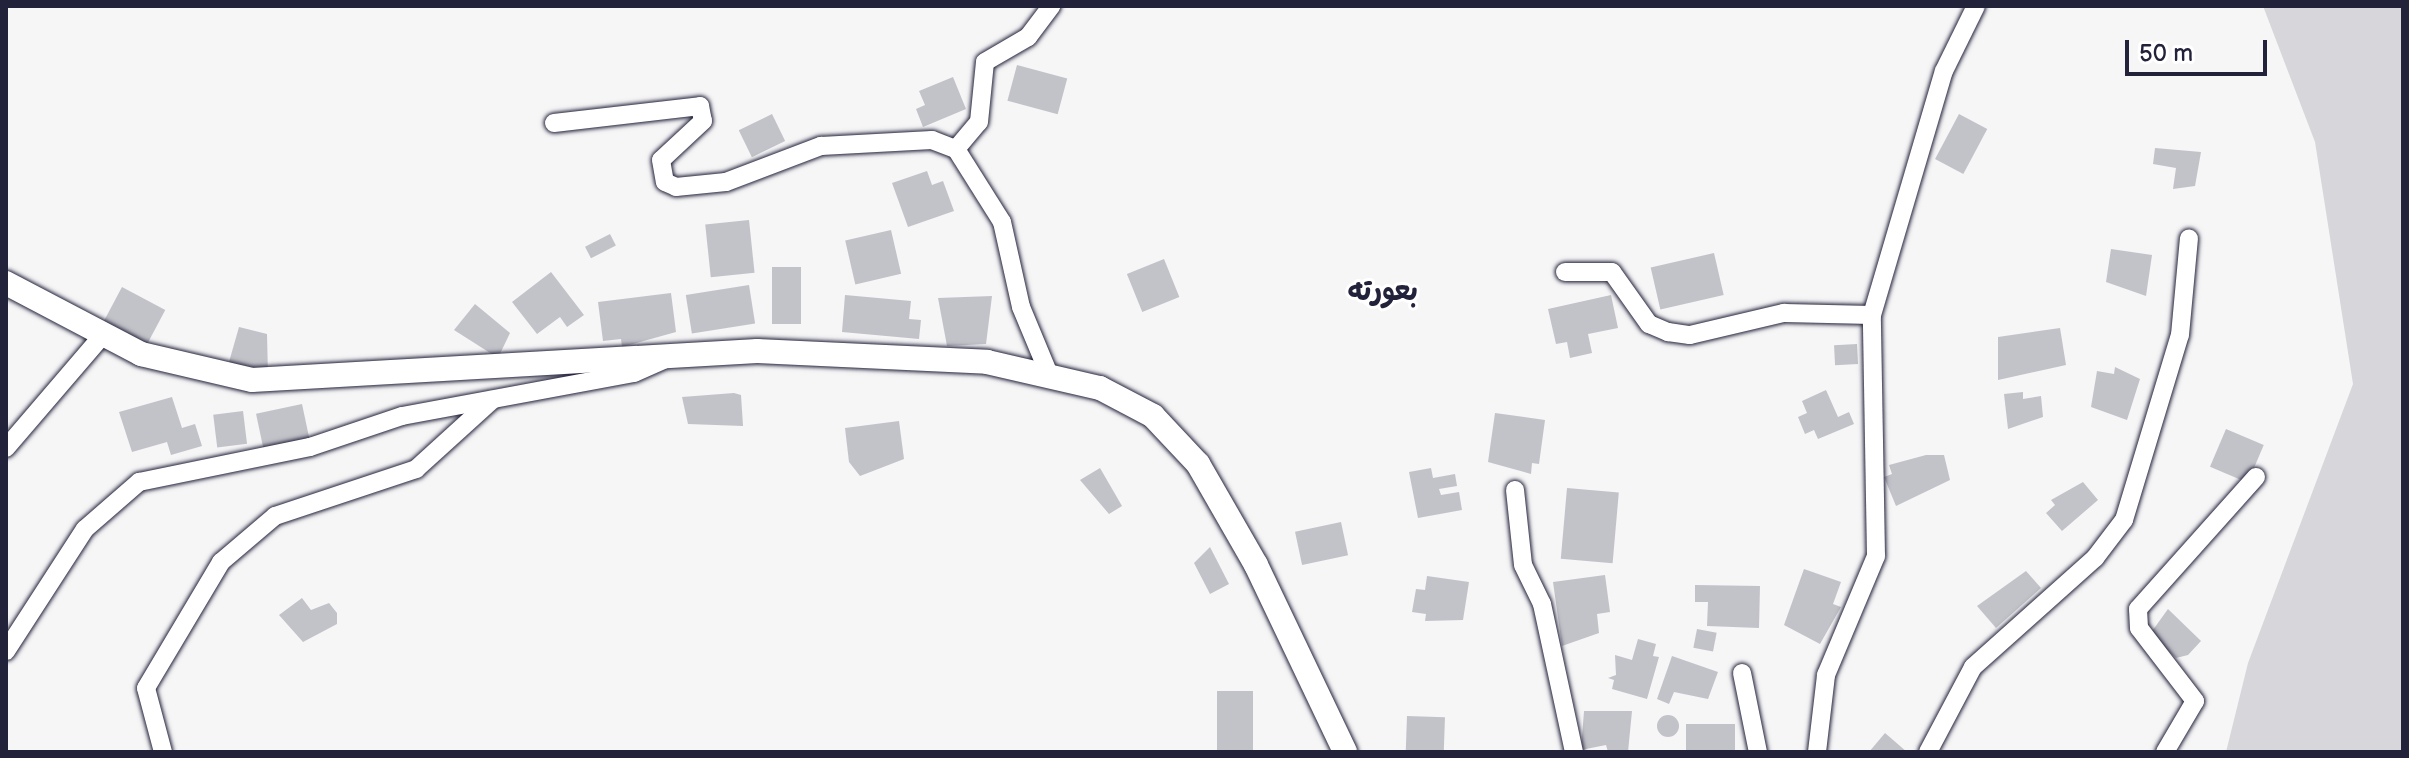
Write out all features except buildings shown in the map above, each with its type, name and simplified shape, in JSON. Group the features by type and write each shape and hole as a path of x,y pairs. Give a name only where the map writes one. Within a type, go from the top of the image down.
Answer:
{"main road":[{"path":"6,283 102,336 173,364 288,382 690,351 928,356 1048,372 1126,400 1178,437 1256,565 1345,752"}],"street":[{"path":"956,149 979,122 985,62 1028,37 1051,6"},
{"path":"1817,752 1826,675 1876,556 1872,315 1944,71 1976,6"},
{"path":"554,123 700,106 703,121 661,160 665,182 676,187 726,182 821,146 932,140 956,149 1002,222 1021,307 1048,372"},
{"path":"1928,752 1973,667 2095,558 2124,520 2180,335 2189,238"},
{"path":"1565,272 1612,272 1649,324 1668,332 1690,335 1784,313 1872,315"},
{"path":"6,448 102,336"},
{"path":"6,651 85,529 139,482 492,400 634,373 690,351"},
{"path":"163,752 146,688 221,562 275,516 382,486 416,469 492,400"},
{"path":"2165,752 2195,701 2139,628 2138,609 2256,477"},
{"path":"1515,490 1523,565 1542,604 1574,752"},
{"path":"1742,673 1758,752"}],"shaded area":[{"path":"2263,6 2403,6 2403,752 2226,752 2248,663 2353,384 2315,142"}],"district":[{"name":"بعورته","path":"1383,292"}]}
